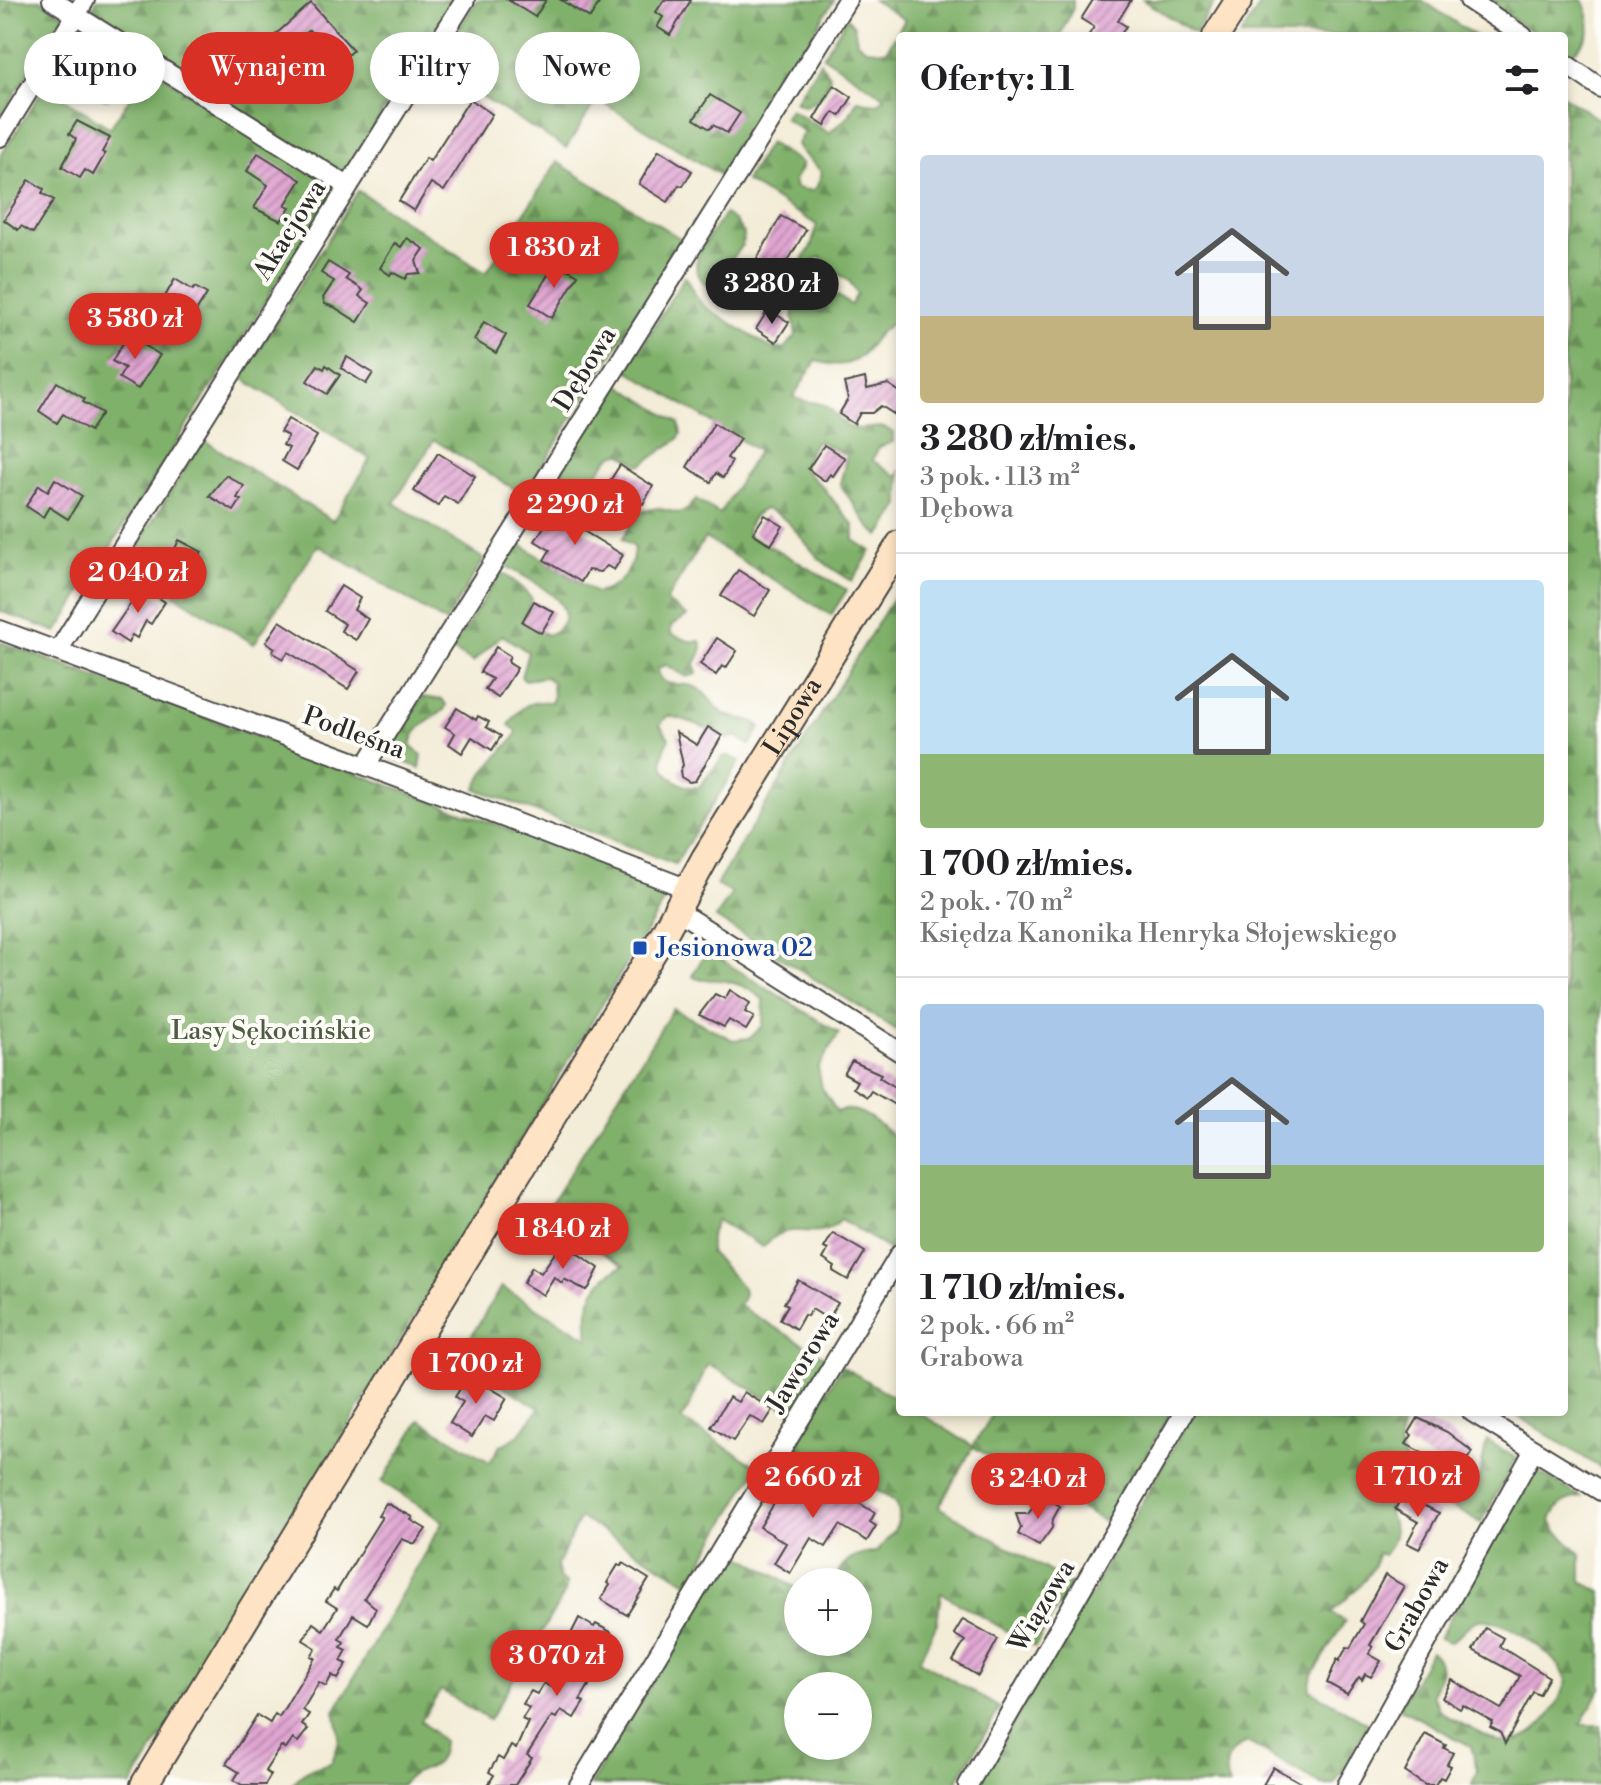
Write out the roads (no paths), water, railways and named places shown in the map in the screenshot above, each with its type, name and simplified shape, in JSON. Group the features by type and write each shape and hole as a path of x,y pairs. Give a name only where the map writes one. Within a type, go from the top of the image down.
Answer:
{"street":[{"path":"52,0 80,8 348,186"},
{"name":"Akacjowa","path":"58,651 465,0"},
{"name":"Dębowa","path":"366,765 847,0"},
{"path":"1219,32 1239,0"},
{"path":"1469,0 1517,32"},
{"path":"0,137 80,8"},
{"path":"1568,66 1601,88"},
{"name":"Lipowa","path":"144,1785 480,1239 682,900 896,551"},
{"name":"Podleśna","path":"0,630 366,765 682,900 896,1049"},
{"name":"Jaworowa","path":"579,1785 896,1261"},
{"name":"Wiązowa","path":"968,1785 1182,1416"},
{"path":"1479,1416 1601,1491"},
{"name":"Grabowa","path":"1347,1785 1534,1450"}],"place":[{"name":"Jesionowa 02","path":"640,948"}],"park label":[{"name":"Lasy Sękocińskie","path":"271,1031"}]}
